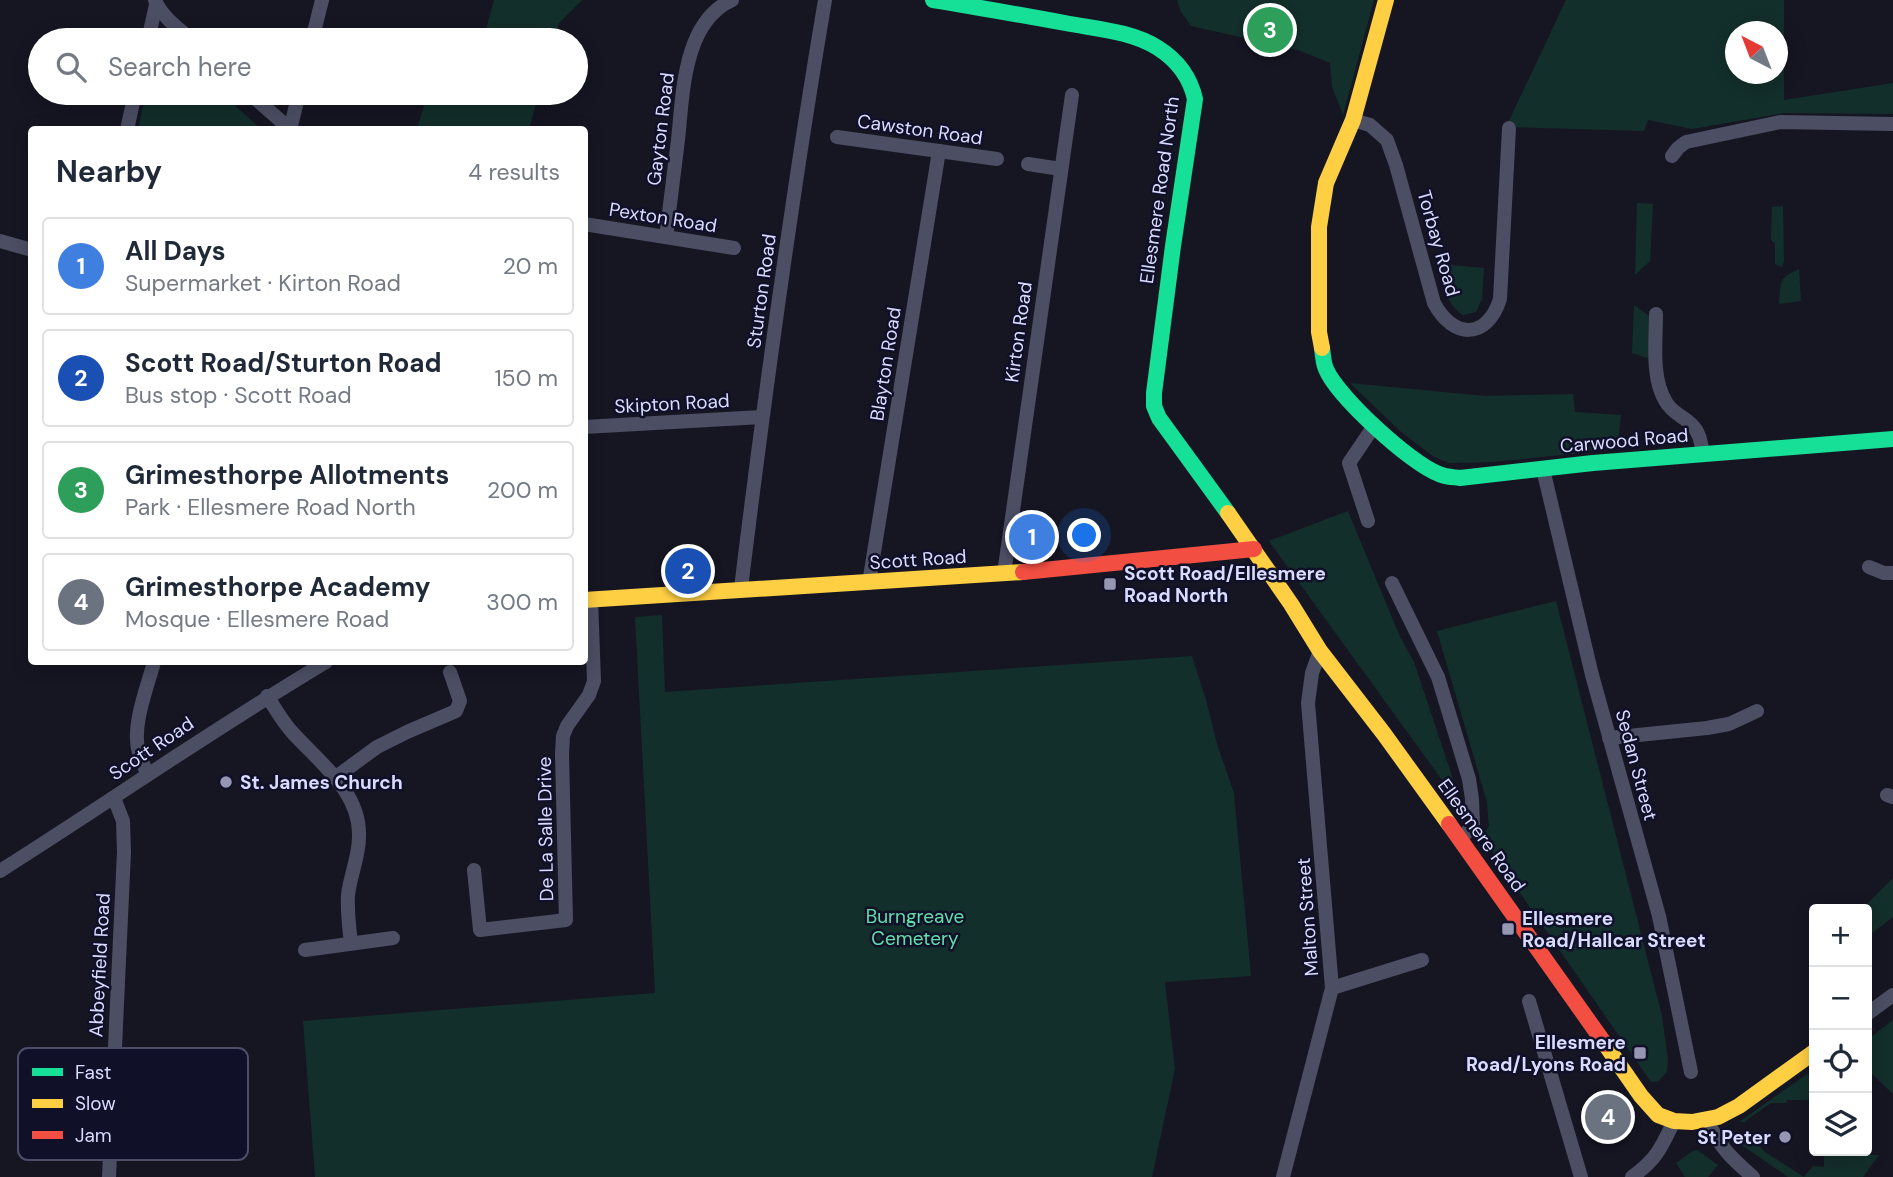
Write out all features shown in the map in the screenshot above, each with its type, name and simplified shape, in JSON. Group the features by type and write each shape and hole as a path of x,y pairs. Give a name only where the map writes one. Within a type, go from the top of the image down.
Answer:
{"street":[{"path":"315,28 322,0"},
{"name":"Gayton Road","path":"666,237 686,70 700,30 722,5 732,0"},
{"name":"Sturton Road","path":"741,588 803,129 825,0"},
{"name":"Ellesmere Road North","path":"933,0 1012,12 1130,36 1157,48 1186,73 1193,86 1195,99 1163,314 1154,406 1159,418 1254,550"},
{"name":"Carwood Road","path":"1386,0 1353,120 1326,183 1320,227 1319,332 1325,368 1338,389 1383,435 1424,467 1440,475 1460,478 1703,454 1893,439"},
{"path":"151,28 156,2"},
{"path":"156,2 179,28"},
{"name":"Kirton Road","path":"1004,574 1072,95"},
{"path":"128,126 132,105"},
{"path":"263,105 287,126"},
{"path":"291,126 296,105"},
{"name":"Torbay Road","path":"1353,120 1370,125 1387,140 1434,303 1447,322 1465,330 1484,326 1500,299 1509,128"},
{"path":"1672,156 1686,142 1780,122 1893,124"},
{"name":"Cawston Road","path":"837,137 997,159"},
{"name":"Blayton Road","path":"869,583 939,151"},
{"path":"1028,164 1061,169"},
{"name":"Pexton Road","path":"588,225 734,248"},
{"path":"0,241 28,249"},
{"path":"1656,314 1657,378 1666,402 1678,416 1691,423 1700,436 1703,454"},
{"name":"Skipton Road","path":"588,427 762,417"},
{"path":"1368,521 1349,463 1374,426"},
{"name":"Sedan Street","path":"1544,469 1592,675 1658,916 1691,1072"},
{"name":"Scott Road","path":"588,599 1004,574 1254,550"},
{"name":"Ellesmere Road","path":"1254,550 1321,651 1523,926 1641,1097 1658,1115 1674,1121"},
{"path":"1869,567 1884,573 1893,573"},
{"path":"1392,583 1438,677 1469,779 1472,825 1460,840"},
{"name":"De La Salle Drive","path":"474,870 480,930 566,920 563,736 589,695 594,681 588,599"},
{"name":"Malton Street","path":"1283,1177 1332,988 1308,704 1312,673 1321,651"},
{"path":"147,774 138,752 137,739 153,665"},
{"name":"Scott Road","path":"0,871 267,696 321,665"},
{"path":"336,776 377,747 456,711 460,701 450,672"},
{"path":"267,696 290,730 336,776 350,799 358,820 360,838 348,894 351,943"},
{"path":"1609,738 1729,724 1757,711"},
{"name":"Abbeyfield Road","path":"114,798 123,821 124,852 116,1048"},
{"path":"305,950 393,937"},
{"path":"1332,988 1422,960"},
{"path":"1872,1010 1893,995"},
{"path":"1529,1001 1581,1177"},
{"path":"1632,1177 1655,1158 1674,1121 1700,1121 1718,1117 1740,1106 1809,1056"},
{"path":"1700,1121 1727,1153 1753,1177"}],"green space":[{"path":"494,0 582,0 559,23 558,28 486,28"},
{"path":"1177,0 1374,0 1343,115 1332,87 1330,63 1298,50 1191,26 1181,12"},
{"path":"1566,0 1784,0 1784,21 1725,21 1725,84 1784,84 1784,100 1893,83 1893,114 1784,113 1692,129 1648,120 1644,131 1506,127"},
{"path":"143,105 234,105 258,126 139,126"},
{"path":"424,105 536,105 530,126 418,126"},
{"path":"1637,203 1653,204 1650,261 1635,275"},
{"path":"1783,206 1782,267 1775,264 1775,243 1771,240 1772,207"},
{"path":"1440,264 1484,268 1482,299 1476,312 1463,315 1452,305 1446,293"},
{"path":"1799,269 1801,301 1779,304 1784,278"},
{"path":"1634,305 1649,316 1650,359 1632,353"},
{"path":"1350,383 1485,396 1573,394 1575,412 1621,415 1618,443 1582,453 1493,462 1449,463 1434,457 1400,431"},
{"path":"1348,511 1400,637 1414,662 1463,809 1269,541"},
{"path":"1556,601 1662,1016 1668,1060 1667,1071 1659,1081 1651,1082 1482,838 1489,826 1487,802 1437,631"},
{"name":"Burngreave Cemetery","path":"662,615 665,692 1192,656 1234,793 1251,976 1165,982 1175,1069 1152,1177 315,1177 303,1021 655,993 635,617"},
{"path":"1893,878 1893,917 1872,933 1872,904 1867,904"},
{"path":"1893,1020 1893,1094 1872,1074 1872,1036"},
{"path":"1807,1074 1809,1075 1809,1100 1771,1103 1744,1122 1739,1122"},
{"path":"1739,1143 1757,1144 1804,1177 1788,1177"},
{"path":"1697,1150 1718,1165 1708,1177 1685,1177 1676,1163"},
{"path":"1879,1155 1863,1177 1804,1177 1813,1166 1824,1167 1824,1156"}],"traffic: fast":[{"path":"933,0 1125,34 1158,48 1171,58 1186,76 1195,99 1173,246 1154,406 1159,418 1228,513"},
{"path":"1322,348 1325,367 1333,381 1359,411 1411,457 1427,468 1449,477 1893,439"}],"traffic: slow":[{"path":"1322,348 1319,332 1319,227 1326,183 1353,120 1386,0"},
{"path":"1228,513 1320,651 1449,824"},
{"path":"588,600 1023,572"},
{"path":"1605,1044 1641,1096 1658,1115 1674,1121 1692,1122 1718,1117 1739,1106 1809,1056"}],"traffic: jam":[{"path":"1023,572 1254,549"},
{"path":"1449,824 1605,1044"}],"place":[{"name":"Grimesthorpe Allotments","path":"1270,30"},
{"name":"All Days","path":"1032,537"},
{"name":"Scott Road/Sturton Road","path":"688,571"},
{"name":"Scott Road/Ellesmere Road North","path":"1110,584"},
{"name":"St. James Church","path":"226,782"},
{"name":"Ellesmere Road/Hallcar Street","path":"1508,929"},
{"name":"Ellesmere Road/Lyons Road","path":"1640,1053"},
{"name":"Grimesthorpe Academy","path":"1608,1117"},
{"name":"St Peter","path":"1785,1137"}]}
